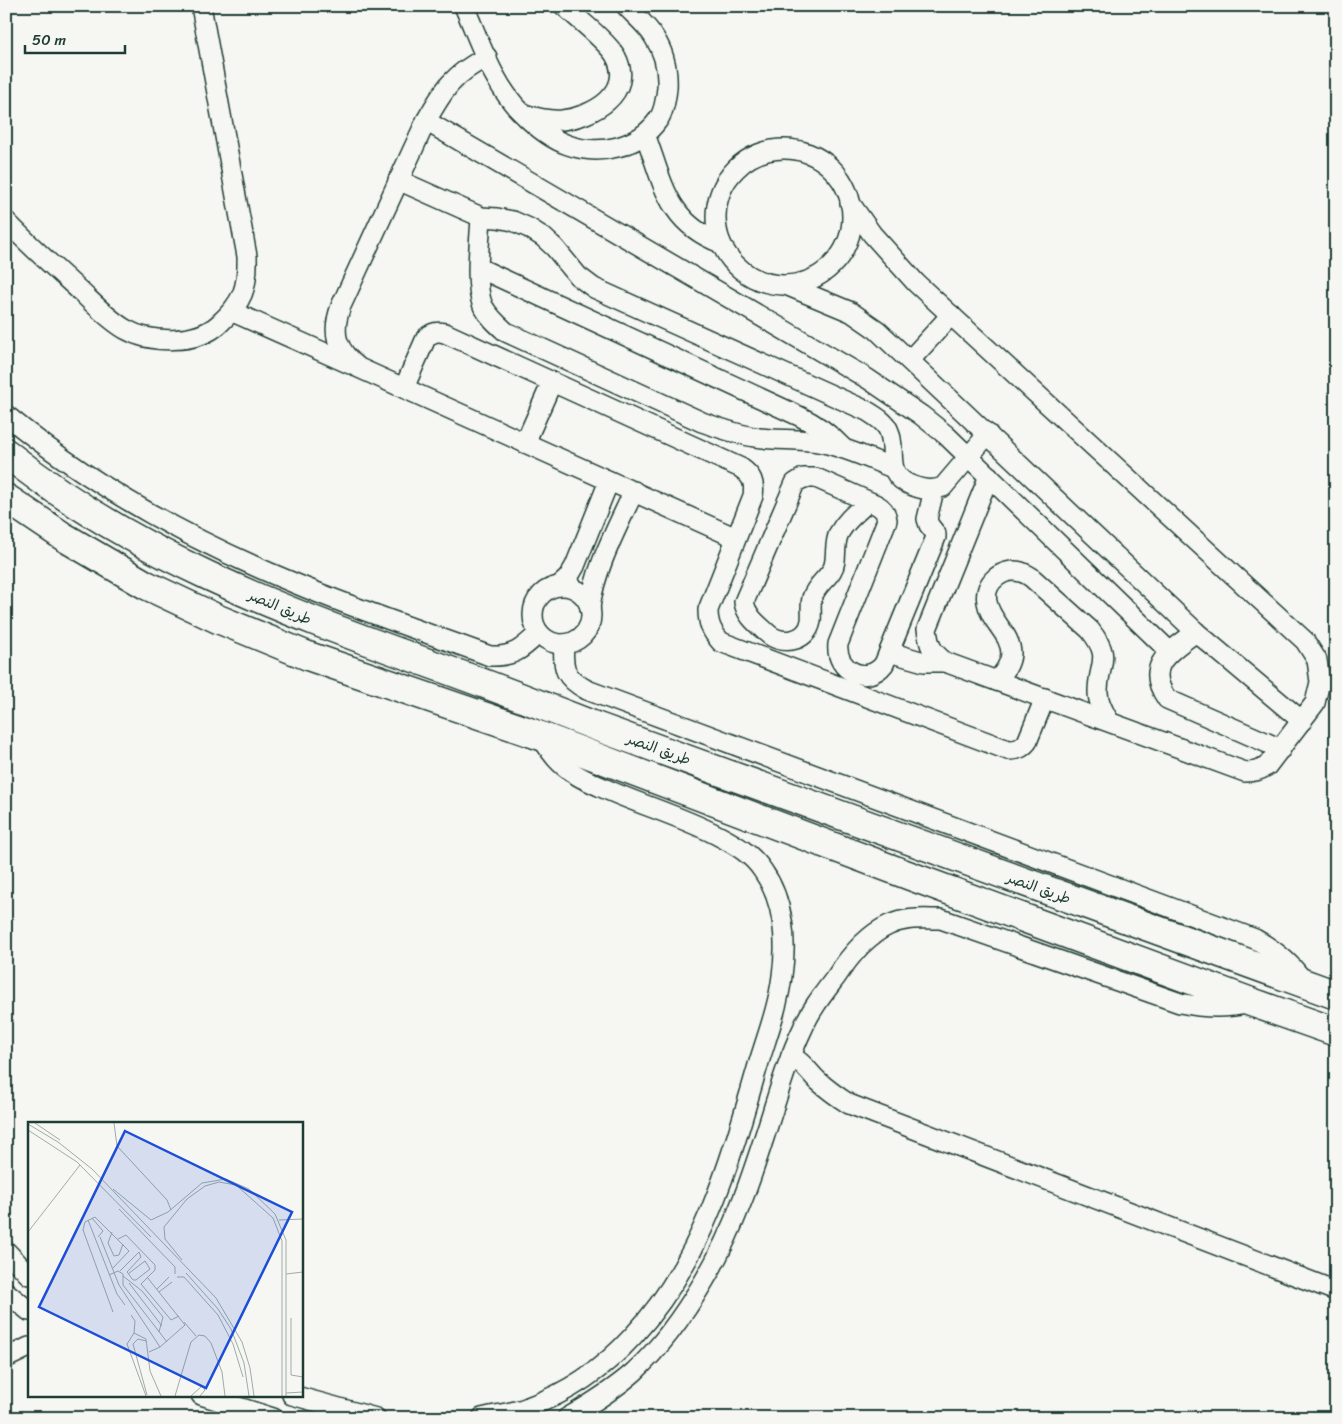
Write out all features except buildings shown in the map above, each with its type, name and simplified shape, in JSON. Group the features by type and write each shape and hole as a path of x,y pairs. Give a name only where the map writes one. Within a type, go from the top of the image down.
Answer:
{"highway":[{"name":"طريق النصر","path":"6,452 23,466 89,511 168,557 234,588 317,623 1336,995"},
{"name":"طريق النصر","path":"6,498 64,537 146,585 308,656 542,736 913,877 1336,1032"}],"street":[{"path":"6,221 107,316 126,330 148,338 172,341 195,336 216,327 233,312 243,295 248,276 246,256 201,6"},
{"path":"464,6 501,87 521,112 545,134 569,145 595,150 622,147 645,134 658,119 666,99 667,77 663,56 654,36 626,6"},
{"path":"521,112 540,119 560,120 580,116 599,108 614,95 620,82 620,68 616,55 564,6"},
{"path":"359,368 348,359 340,348 336,334 336,319 341,306 398,180 438,99 451,81 467,67 487,58"},
{"path":"426,121 868,378 921,415 990,476 1170,652"},
{"path":"645,134 669,200 676,211 695,230 707,238 721,243"},
{"path":"770,151 799,151 816,157 826,164 841,181 850,203 852,215 848,238 837,259 829,268 809,280 786,285 774,284 752,277 733,263 721,243 716,220 719,196 738,167 748,160 770,151"},
{"path":"398,180 481,217 497,218 529,228 555,248 578,276 594,288 879,418 888,428 893,468 898,477 906,484 924,490 934,490 943,487 988,434"},
{"path":"850,203 872,234 894,260 951,315 1305,641 1317,660 1320,682 1315,703 1267,766 1253,772 1245,772 945,662 924,662 889,652"},
{"path":"481,217 479,287 482,304 492,320 506,332 693,418 728,432 755,438 818,442 844,449 893,468"},
{"path":"479,268 816,424 831,435 844,449"},
{"path":"786,285 851,312 877,330 1196,632 1302,721"},
{"path":"233,312 736,538"},
{"path":"910,360 951,315"},
{"path":"404,388 426,338 431,333 438,331 741,468 750,475 754,485 753,496 708,610 708,622 713,633 721,642 1008,750 1022,748 1027,742 1045,698"},
{"path":"744,390 755,361"},
{"path":"525,443 552,382"},
{"path":"6,415 84,472 152,514 222,552 295,584 490,656 504,656 517,653 539,633"},
{"path":"945,662 935,654 928,642 927,629 990,476"},
{"path":"868,502 850,518 839,534 834,553 835,562 832,570 817,586 812,597 811,621 801,636 793,640 777,640 764,631 746,610 744,602 795,483 803,478 816,478 868,502 882,509 886,514 887,520 838,644 837,653 840,662 846,668 858,674 866,675 880,670 884,664 936,537 936,534 928,525 927,519 934,490"},
{"path":"559,586 568,578 575,566 609,481"},
{"path":"590,608 597,577 634,491"},
{"path":"1080,565 1101,541"},
{"path":"835,562 866,573"},
{"path":"997,680 1007,669 1011,654 1008,639 989,611 986,601 987,590 992,581 1001,574 1011,571 1022,572 1031,577 1090,630 1098,640 1103,652 1104,665 1098,693 1101,708 1108,722"},
{"path":"1115,599 1137,575"},
{"path":"559,586 569,587 578,591 586,598 591,618 588,628 578,639 564,644 555,644 546,640 534,624 532,614 540,595 548,589 559,586"},
{"path":"1196,632 1170,652 1161,662 1157,675 1159,688 1167,699 1281,748"},
{"path":"564,644 565,672 574,683 587,690 1255,939 1270,947 1284,958 1306,985"},
{"path":"482,1418 527,1408 570,1389 605,1363 651,1317 694,1249 710,1215 754,1080 782,978 784,954 782,917 776,894 762,869 739,847 702,827 623,797 572,773 554,757 542,736"},
{"path":"567,1418 598,1399 635,1371 661,1342 705,1280 724,1243 742,1201 802,1028 812,1010 845,963 870,938 889,925 913,918 941,920 1180,1003 1194,1006 1223,1008 1251,1002"},
{"path":"791,1056 805,1065 811,1074 829,1090 849,1104 1336,1290"},
{"path":"754,1080 780,1088"},
{"path":"6,1252 28,1273"},
{"path":"6,1292 28,1310"},
{"path":"6,1358 28,1347"},
{"path":"204,1396 274,1418"},
{"path":"296,1396 376,1418"}]}
